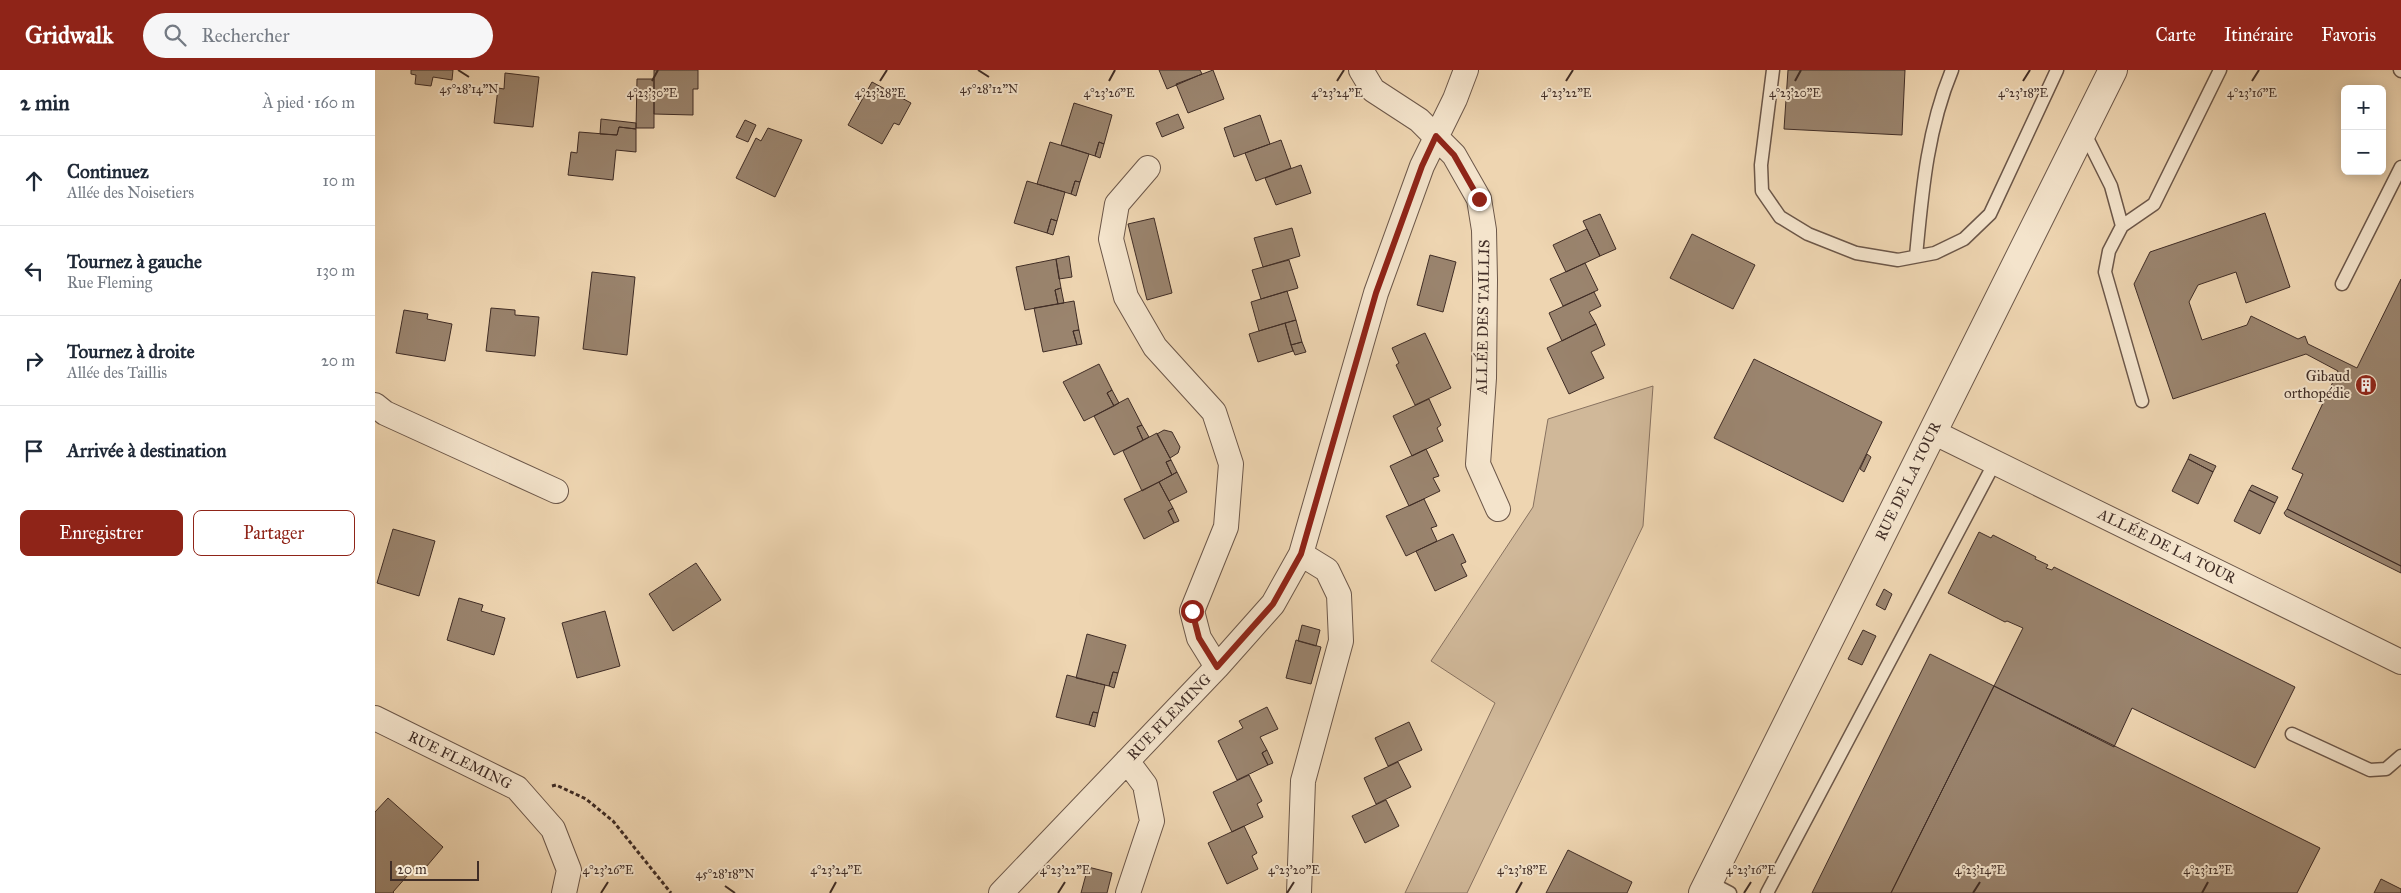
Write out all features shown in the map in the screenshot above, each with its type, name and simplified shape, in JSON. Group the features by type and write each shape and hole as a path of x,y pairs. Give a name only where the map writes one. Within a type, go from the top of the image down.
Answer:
{"street":[{"name":"ALLÉE DES TAILLIS","path":"1361,70 1373,90 1419,120 1454,155 1479,199 1483,230 1485,290 1484,378 1478,464 1498,508"},
{"name":"RUE FLEMING","path":"1001,893 1217,667 1273,604 1301,554 1376,293 1422,166 1455,99 1465,70"},
{"name":"RUE DE LA TOUR","path":"1714,889 1933,432 2113,70"},
{"path":"1148,168 1117,204 1111,239 1127,297 1155,347 1215,412 1231,464 1227,527 1192,611 1199,638 1217,667"},
{"path":"375,405 385,413 556,490"},
{"name":"ALLÉE DE LA TOUR","path":"1933,432 2401,662"},
{"path":"1299,893 1303,781 1341,641 1339,595 1327,570 1301,554"},
{"name":"RUE FLEMING","path":"375,718 517,788 553,829 569,870 564,893"},
{"path":"1127,761 1145,785 1152,821 1128,893"}],"lane":[{"path":"1773,70 1761,165 1762,192 1780,217 1809,234 1856,253 1898,260 1935,253 1964,239 1990,214 2057,70"},
{"path":"1916,256 1925,164 1941,95 1952,70"},
{"path":"2142,401 2105,272 2109,251 2122,226 2154,204 2220,70"},
{"path":"2083,130 2111,186 2122,226"},
{"path":"2342,284 2401,167"},
{"path":"1767,893 1995,462"},
{"path":"2292,734 2370,770 2386,769 2401,756"}],"path":[{"path":"517,788 556,785 587,799 613,822 671,893"}],"shaded area":[{"path":"1653,386 1643,526 1467,893 1405,893 1495,703 1431,661 1533,507 1548,419"}],"building":[{"path":"411,70 453,70 452,80 433,77 431,86 415,84 416,75 411,74"},
{"path":"654,70 698,70 698,89 693,89 693,115 654,114"},
{"path":"1159,70 1200,70 1202,74 1167,89"},
{"path":"1213,70 1224,99 1188,113 1176,84"},
{"path":"1788,70 1905,70 1902,135 1784,129"},
{"path":"505,73 539,77 533,127 494,123 498,88 504,89"},
{"path":"637,79 654,79 654,128 636,128"},
{"path":"872,82 911,103 899,125 894,123 882,144 848,125"},
{"path":"1074,103 1112,115 1104,144 1099,142 1095,156 1061,145"},
{"path":"1178,114 1184,128 1162,137 1156,123"},
{"path":"1260,115 1270,144 1234,157 1224,128"},
{"path":"601,119 636,123 636,129 619,127 617,135 600,134"},
{"path":"745,120 756,125 748,142 736,137"},
{"path":"619,127 636,129 636,152 616,150 613,180 568,175 571,152 577,153 579,132 617,135"},
{"path":"768,128 802,140 775,197 736,178 756,138 761,141"},
{"path":"1281,140 1291,168 1256,181 1245,153"},
{"path":"1050,142 1089,154 1080,182 1075,181 1071,194 1037,184"},
{"path":"1099,142 1104,144 1100,158 1095,156"},
{"path":"1301,165 1311,193 1276,205 1265,178"},
{"path":"1027,181 1065,192 1057,221 1051,219 1047,233 1014,223"},
{"path":"1075,181 1080,182 1076,196 1071,194"},
{"name":"Gibaud orthopédie","path":"2265,213 2290,287 2246,303 2236,272 2198,285 2189,302 2202,340 2247,325 2251,316 2298,339 2305,336 2308,344 2357,368 2401,279 2401,566 2287,509 2303,474 2292,469 2338,371 2306,354 2173,399 2134,284 2150,252"},
{"path":"1600,214 1616,249 1600,256 1583,221"},
{"path":"1154,218 1172,293 1147,300 1128,224"},
{"path":"1051,219 1057,221 1053,235 1047,233"},
{"path":"1292,228 1300,256 1263,267 1254,238"},
{"path":"1587,229 1600,256 1566,272 1553,245"},
{"path":"1692,234 1755,265 1733,309 1670,278"},
{"path":"1430,255 1456,262 1443,312 1417,305"},
{"path":"1069,256 1072,277 1059,279 1056,259"},
{"path":"1056,259 1061,288 1055,290 1058,304 1025,310 1016,267"},
{"path":"1289,260 1298,288 1261,299 1252,270"},
{"path":"1585,263 1598,290 1563,306 1550,279"},
{"path":"592,272 635,277 627,355 583,349"},
{"path":"1061,288 1064,303 1058,304 1055,290"},
{"path":"1287,291 1296,320 1259,331 1251,302"},
{"path":"1594,292 1601,306 1589,312 1596,324 1562,341 1549,313"},
{"path":"1074,301 1079,330 1073,331 1077,345 1043,352 1034,308"},
{"path":"491,308 515,310 515,315 539,317 535,356 486,351"},
{"path":"404,310 428,314 427,319 452,324 445,361 396,353"},
{"path":"1296,320 1302,342 1291,345 1285,323"},
{"path":"1285,323 1293,351 1258,362 1249,334"},
{"path":"1596,324 1605,345 1591,352 1604,378 1569,394 1547,348"},
{"path":"1079,330 1082,344 1077,345 1073,331"},
{"path":"1425,333 1451,388 1415,405 1396,365 1399,363 1392,348"},
{"path":"1302,342 1306,352 1295,355 1291,345"},
{"path":"1754,359 1882,422 1843,502 1714,438"},
{"path":"1099,364 1112,390 1107,393 1114,406 1084,421 1063,382"},
{"path":"1112,390 1119,403 1114,406 1107,393"},
{"path":"1128,398 1142,425 1137,427 1143,440 1114,455 1094,416"},
{"path":"1429,399 1441,425 1437,428 1443,441 1412,456 1393,416"},
{"path":"1142,425 1149,437 1143,440 1137,427"},
{"path":"1164,430 1172,432 1180,447 1178,453 1170,458 1157,434"},
{"path":"1157,433 1171,460 1166,462 1172,475 1142,491 1123,451"},
{"path":"1426,449 1439,476 1433,478 1440,491 1409,506 1390,466"},
{"path":"1867,454 1871,457 1864,472 1860,469"},
{"path":"2190,454 2216,466 2213,472 2188,459"},
{"path":"2188,459 2213,472 2198,504 2172,491"},
{"path":"1171,460 1177,472 1172,475 1166,462"},
{"path":"1177,472 1187,492 1169,501 1159,482"},
{"path":"1159,482 1173,508 1168,511 1174,523 1144,539 1124,499"},
{"path":"2252,485 2278,497 2275,503 2249,490"},
{"path":"2249,490 2275,503 2260,534 2234,521"},
{"path":"1424,499 1437,526 1431,528 1437,541 1406,556 1386,516"},
{"path":"1173,508 1179,521 1174,523 1168,511"},
{"path":"2287,509 2401,566 2401,573 2286,516 2284,513"},
{"path":"393,529 435,541 419,596 377,583"},
{"path":"1979,532 1991,538 1993,535 2036,557 2035,559 2048,565 2046,568 2052,570 2054,567 2295,687 2255,768 2132,708 2114,747 1994,686 2023,628 2007,621 2005,622 1948,593"},
{"path":"1453,534 1466,562 1461,564 1467,576 1435,591 1416,551"},
{"path":"696,563 721,600 673,631 649,594"},
{"path":"1884,589 1892,594 1885,610 1876,605"},
{"path":"459,598 483,605 481,611 505,618 494,655 447,640"},
{"path":"605,611 620,666 577,678 562,623"},
{"path":"1302,625 1320,630 1316,646 1298,641"},
{"path":"1863,630 1876,636 1862,665 1848,659"},
{"path":"1087,634 1126,645 1118,673 1113,672 1109,686 1076,678"},
{"path":"1296,640 1321,647 1311,684 1286,678"},
{"path":"1930,654 1994,686 1891,893 1812,893"},
{"path":"1113,672 1118,673 1114,688 1109,686"},
{"path":"1067,675 1105,685 1098,713 1093,712 1089,725 1056,717"},
{"path":"1994,686 2320,848 2297,893 1891,893"},
{"path":"1267,707 1278,729 1260,737 1267,750 1262,753 1268,765 1237,780 1218,741 1243,728 1239,721"},
{"path":"1093,712 1098,713 1095,727 1089,725"},
{"path":"1409,722 1422,750 1388,766 1375,738"},
{"path":"1267,750 1273,763 1268,765 1262,753"},
{"path":"1398,762 1411,787 1376,804 1364,778"},
{"path":"1249,775 1262,801 1257,804 1263,817 1232,832 1213,792"},
{"path":"388,798 443,847 421,873 415,867 394,893 375,893 375,812"},
{"path":"1386,800 1399,826 1365,843 1352,816"},
{"path":"1244,826 1257,853 1252,856 1258,869 1227,884 1208,843"},
{"path":"1568,850 1632,882 1627,893 1546,893"},
{"path":"1088,867 1112,873 1107,893 1081,893"},
{"path":"2381,879 2401,889 2401,893 2374,893"}],"place":[{"name":"Gibaud orthopédie","path":"2366,385"}],"route":[{"path":"1192,611 1199,638 1217,667 1273,604 1301,554 1376,293 1422,166 1436,136 1454,155 1479,199"}]}
